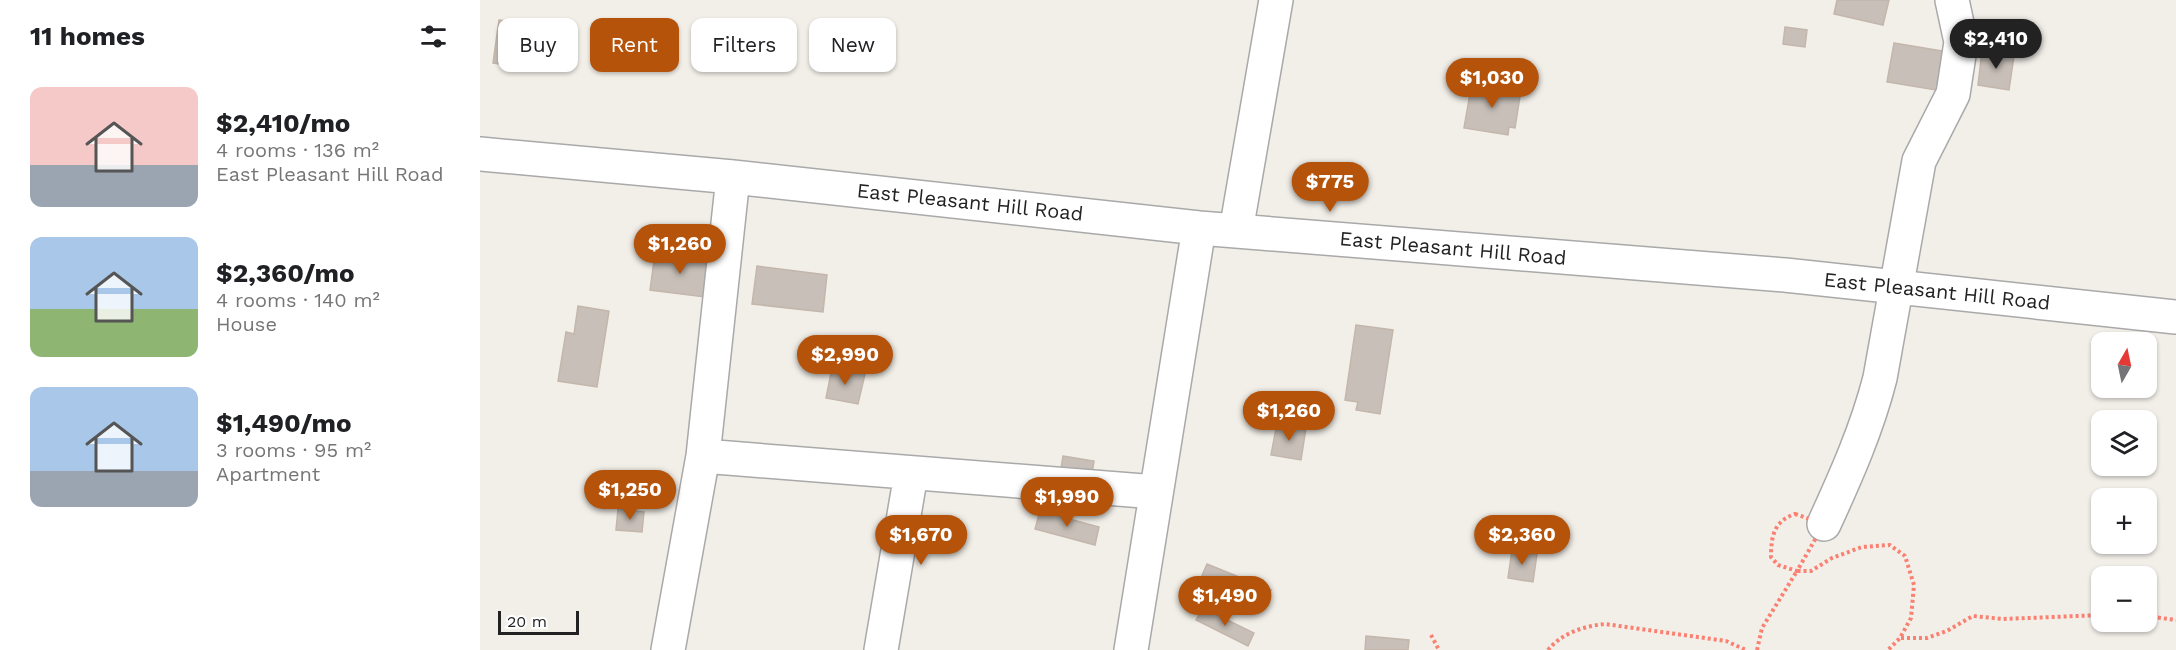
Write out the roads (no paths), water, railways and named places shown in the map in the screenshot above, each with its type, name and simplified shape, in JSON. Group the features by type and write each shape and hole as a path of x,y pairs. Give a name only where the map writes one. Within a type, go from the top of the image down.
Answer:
{"street":[{"path":"1236,231 1276,0"},
{"path":"1824,524 1872,410 1919,161 1953,94 1961,42 1952,0"},
{"name":"East Pleasant Hill Road","path":"480,154 734,177 1199,228 1896,286 2176,317"},
{"path":"668,650 703,456 734,177"},
{"path":"1131,650 1199,228"},
{"path":"703,456 1156,492"},
{"path":"881,650 910,474"}]}
